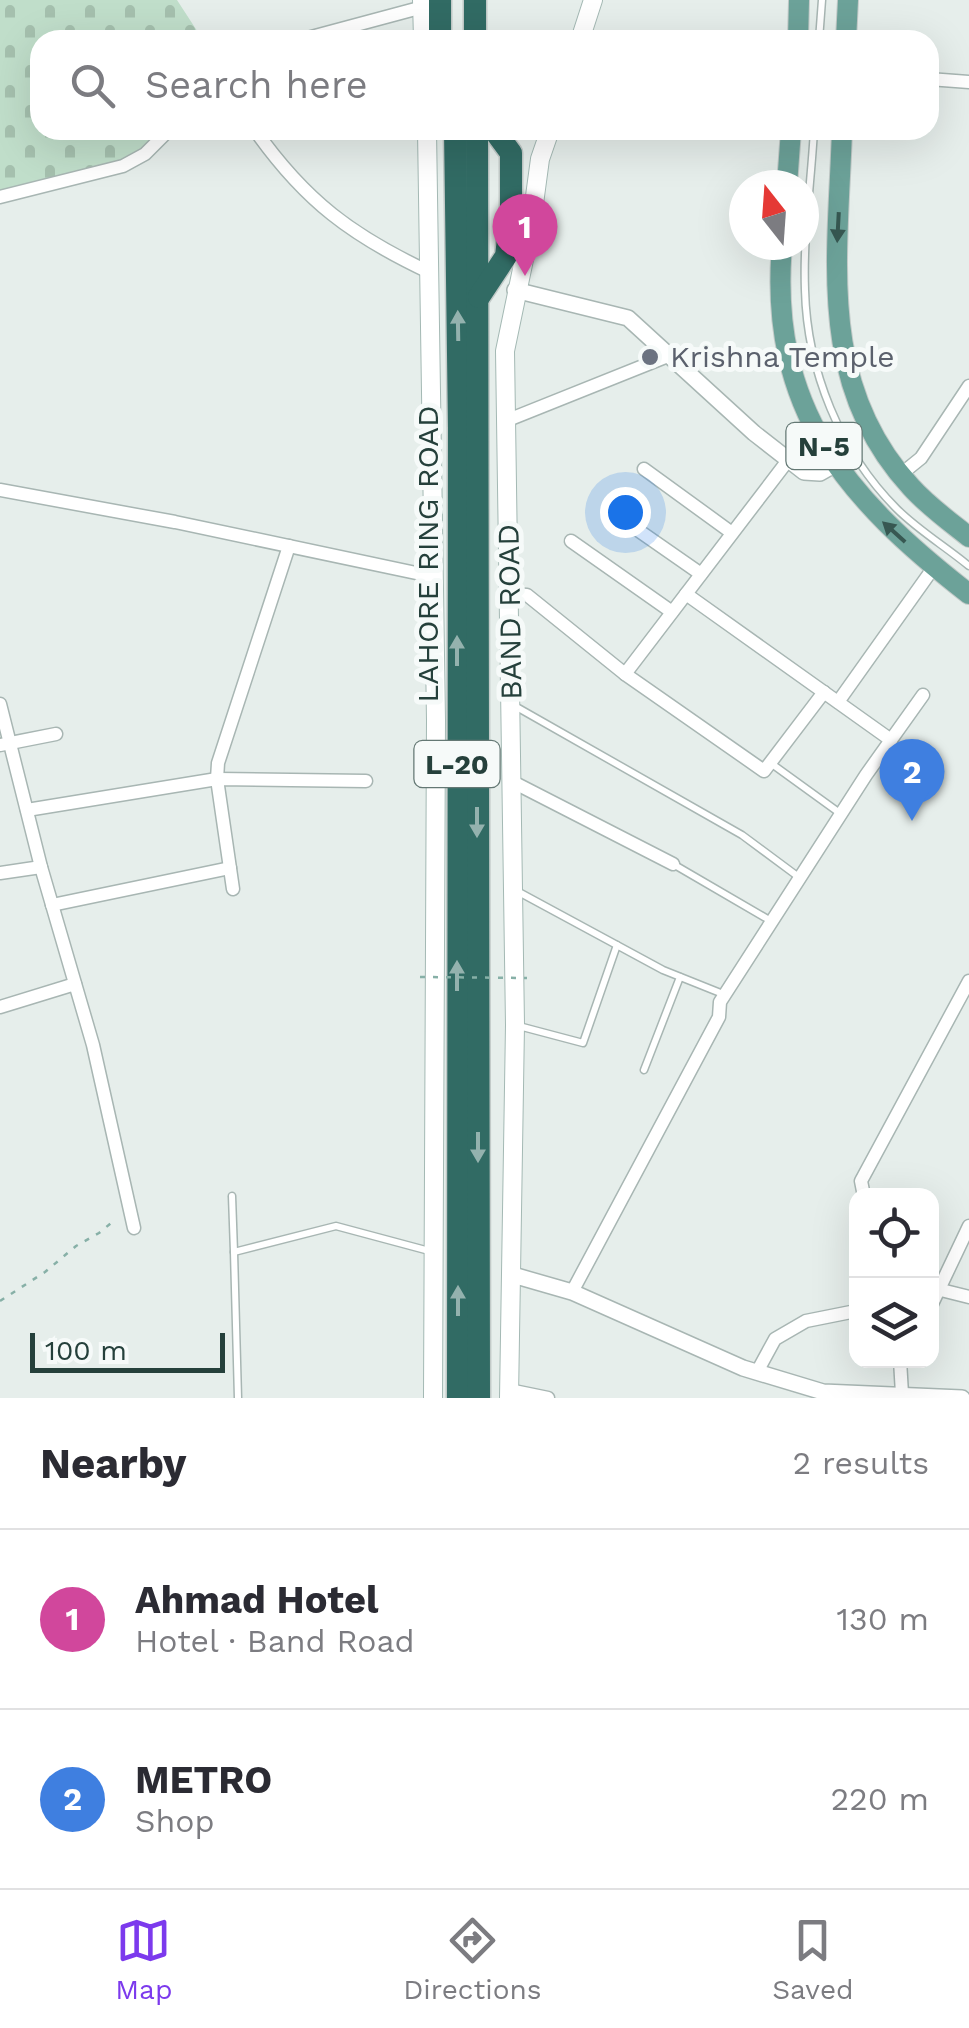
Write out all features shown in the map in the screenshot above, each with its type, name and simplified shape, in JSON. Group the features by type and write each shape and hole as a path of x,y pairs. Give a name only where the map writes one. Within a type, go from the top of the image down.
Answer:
{"highway":[{"path":"454,0 455,30"},
{"path":"475,0 476,30"},
{"path":"428,2 437,30"},
{"path":"446,140 455,198"},
{"name":"LAHORE RING ROAD","path":"455,140 459,428 458,1398"},
{"name":"LAHORE RING ROAD","path":"477,140 478,1398"},
{"path":"478,298 506,256 512,214 511,152 502,140"}],"main road":[{"path":"583,30 593,0"},
{"path":"798,30 800,0"},
{"path":"846,30 848,0"},
{"path":"424,30 428,2"},
{"path":"426,140 435,577 433,1398"},
{"name":"BAND ROAD","path":"509,1394 514,890 505,351 547,140"},
{"path":"788,170 791,140"},
{"name":"N-5","path":"842,140 836,306 842,352 866,423 900,475 932,508 969,537"},
{"name":"N-5","path":"781,260 787,346 796,384 834,465 858,496 969,594"}],"street":[{"path":"334,30 428,2"},
{"path":"939,80 969,82"},
{"path":"0,197 123,166 160,140"},
{"path":"263,140 316,204 376,248 430,273"},
{"path":"511,152 540,159"},
{"path":"515,290 628,318 788,459 812,473 834,465"},
{"path":"508,420 668,356"},
{"path":"900,475 921,458 969,386"},
{"path":"625,674 788,459"},
{"path":"644,469 732,533"},
{"path":"0,490 435,577"},
{"path":"612,512 701,574"},
{"path":"571,541 672,612"},
{"path":"234,889 217,779 220,750 289,546"},
{"path":"838,702 934,567"},
{"path":"511,594 527,595 625,674 764,771 824,692"},
{"path":"686,594 891,740"},
{"path":"572,1292 720,1017 720,1002 923,695"},
{"path":"0,704 5,744 93,1045 134,1228"},
{"path":"5,744 56,734"},
{"path":"26,810 217,779 366,780"},
{"path":"511,781 673,864"},
{"path":"0,874 41,867"},
{"path":"52,905 230,868"},
{"path":"862,1188 861,1180 969,981"},
{"path":"0,1007 75,984"},
{"path":"939,1287 969,1226"},
{"path":"513,1275 572,1292 757,1372 823,1392 962,1398"},
{"path":"939,1289 969,1297"},
{"path":"757,1372 775,1339 806,1321 849,1312"},
{"path":"900,1368 902,1394"},
{"path":"509,1394 548,1398"}],"lane":[{"path":"820,30 822,0"},
{"path":"813,140 804,290 820,381 853,455 897,510 969,566"},
{"path":"512,704 742,835 800,878"},
{"path":"771,763 841,814"},
{"path":"673,864 772,921"},
{"path":"514,890 680,977 725,994"},
{"path":"514,1025 583,1043 616,945"},
{"path":"644,1070 680,977"},
{"path":"232,1196 238,1398"},
{"path":"234,1252 336,1226 434,1253"}],"path":[{"path":"420,977 527,978"},
{"path":"0,1301 99,1234 129,1208"}],"green space":[{"path":"0,0 177,0 196,30 30,30 30,140 164,140 143,162 0,196"}],"place":[{"name":"Ahmad Hotel","path":"525,276"},
{"name":"Krishna Temple","path":"650,357"},
{"name":"METRO","path":"912,821"}]}
